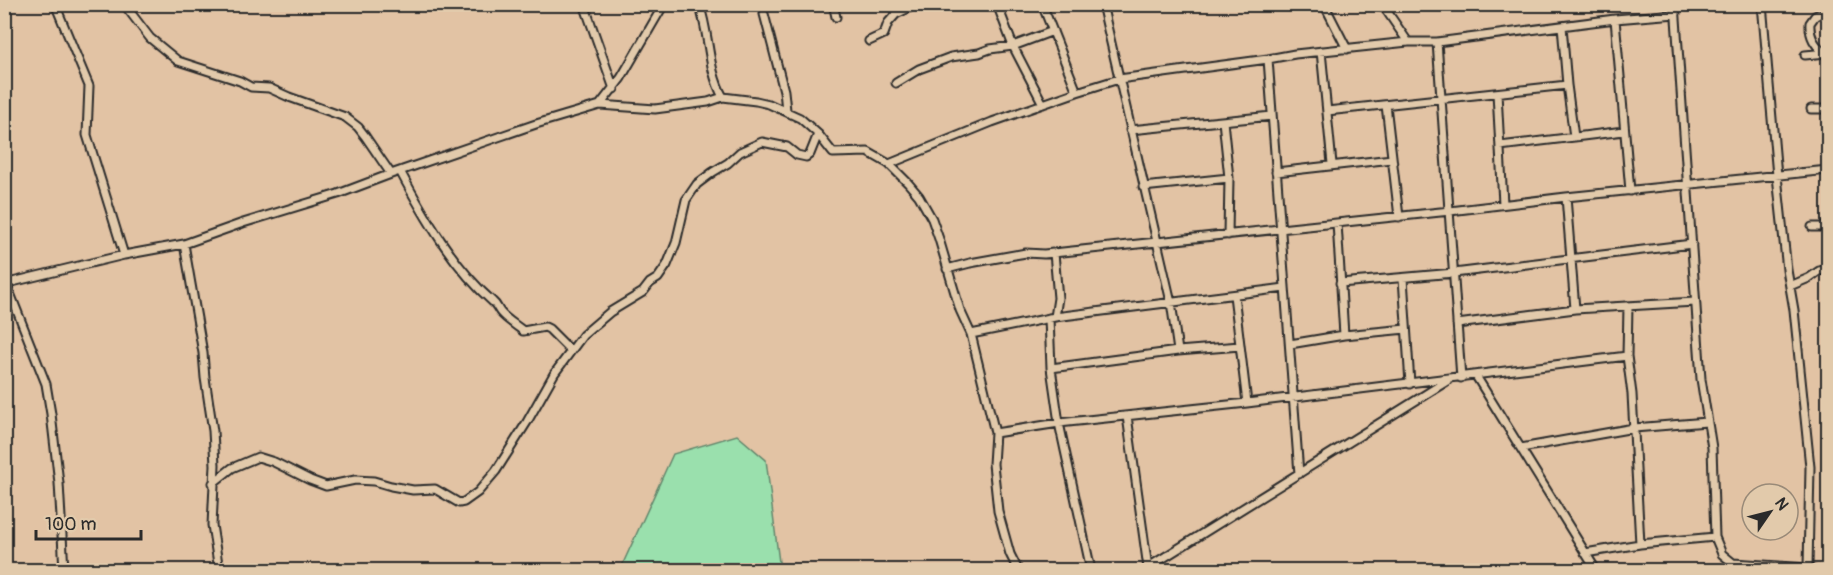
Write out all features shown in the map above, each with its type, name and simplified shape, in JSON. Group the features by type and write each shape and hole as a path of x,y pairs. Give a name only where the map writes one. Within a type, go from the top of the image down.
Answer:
{"street":[{"path":"55,4 89,86 87,135 124,255"},
{"path":"124,4 150,39 178,61 240,81 251,87 268,88 345,117 358,127 391,174"},
{"path":"584,4 614,89"},
{"path":"600,105 614,89 644,42 664,4"},
{"path":"699,4 714,77 723,97"},
{"path":"834,4 836,17"},
{"path":"869,41 884,34 888,23 896,14 917,4"},
{"path":"997,4 1013,46 1043,104"},
{"path":"1042,4 1077,92"},
{"path":"1102,4 1171,302 1179,351"},
{"path":"1324,4 1347,49"},
{"path":"1382,4 1408,42"},
{"path":"1676,4 1701,379 1712,448 1715,537 1722,554 1733,562 1810,569 1810,467 1777,176 1762,4"},
{"path":"1827,53 1817,46 1811,36 1810,23 1813,17 1828,10"},
{"path":"764,14 784,91 786,110"},
{"path":"889,164 992,122 1119,79 1295,54 1408,42 1437,42 1615,19 1676,14"},
{"path":"1615,19 1630,191"},
{"path":"1562,26 1574,137"},
{"path":"896,83 919,69 951,57 1013,46 1053,31"},
{"path":"1437,42 1461,378"},
{"path":"1321,51 1332,164"},
{"path":"1805,55 1827,53"},
{"path":"1268,59 1299,474"},
{"path":"1327,111 1567,85"},
{"path":"1497,93 1503,204"},
{"path":"64,570 59,483 46,384 5,284 124,255 184,244 338,194 536,124 600,105 655,109 708,102 723,97 770,104 786,110 800,118 818,134 833,153 868,152 889,164 919,196 939,239 960,310 971,334 995,433 993,464 998,511 1010,554 1018,570"},
{"path":"1386,105 1399,217"},
{"path":"1811,109 1828,108"},
{"path":"1130,130 1272,116"},
{"path":"1222,121 1228,178 1228,235"},
{"path":"1500,146 1624,131"},
{"path":"213,483 232,468 258,457 326,486 355,480 374,481 412,490 435,489 455,501 464,502 478,492 496,471 554,374 583,334 600,319 640,295 650,283 658,278 667,265 686,200 693,189 704,178 728,163 740,152 762,142 787,147 806,158 818,134"},
{"path":"1276,172 1392,159"},
{"path":"947,268 1026,253 1054,253 1228,235 1828,170"},
{"path":"400,171 451,254 468,276 495,303 500,312 523,330 545,327 549,329 570,350"},
{"path":"1143,187 1228,178"},
{"path":"1566,197 1575,309"},
{"path":"1336,223 1344,335"},
{"path":"1812,227 1828,227"},
{"path":"184,244 203,353 213,431 215,465 212,525 219,570"},
{"path":"1340,283 1454,273 1692,244"},
{"path":"1054,253 1058,298 1052,317 1051,368 1059,423 1091,570"},
{"path":"1790,286 1805,281 1819,271 1828,269"},
{"path":"1403,278 1410,384"},
{"path":"971,334 1052,317 1285,288"},
{"path":"1234,295 1247,403"},
{"path":"1458,324 1575,309 1695,302"},
{"path":"1628,306 1627,356 1634,428 1640,544"},
{"path":"1290,344 1344,335 1407,329"},
{"path":"1051,368 1179,351 1240,346"},
{"path":"995,433 1059,423 1293,398 1627,356"},
{"path":"1476,376 1596,570"},
{"path":"1126,416 1146,569 1450,379"},
{"path":"1521,448 1634,428 1707,422"},
{"path":"1585,553 1640,544 1715,537"}],"green space":[{"path":"737,435 766,460 780,570 620,570 673,454"}]}
